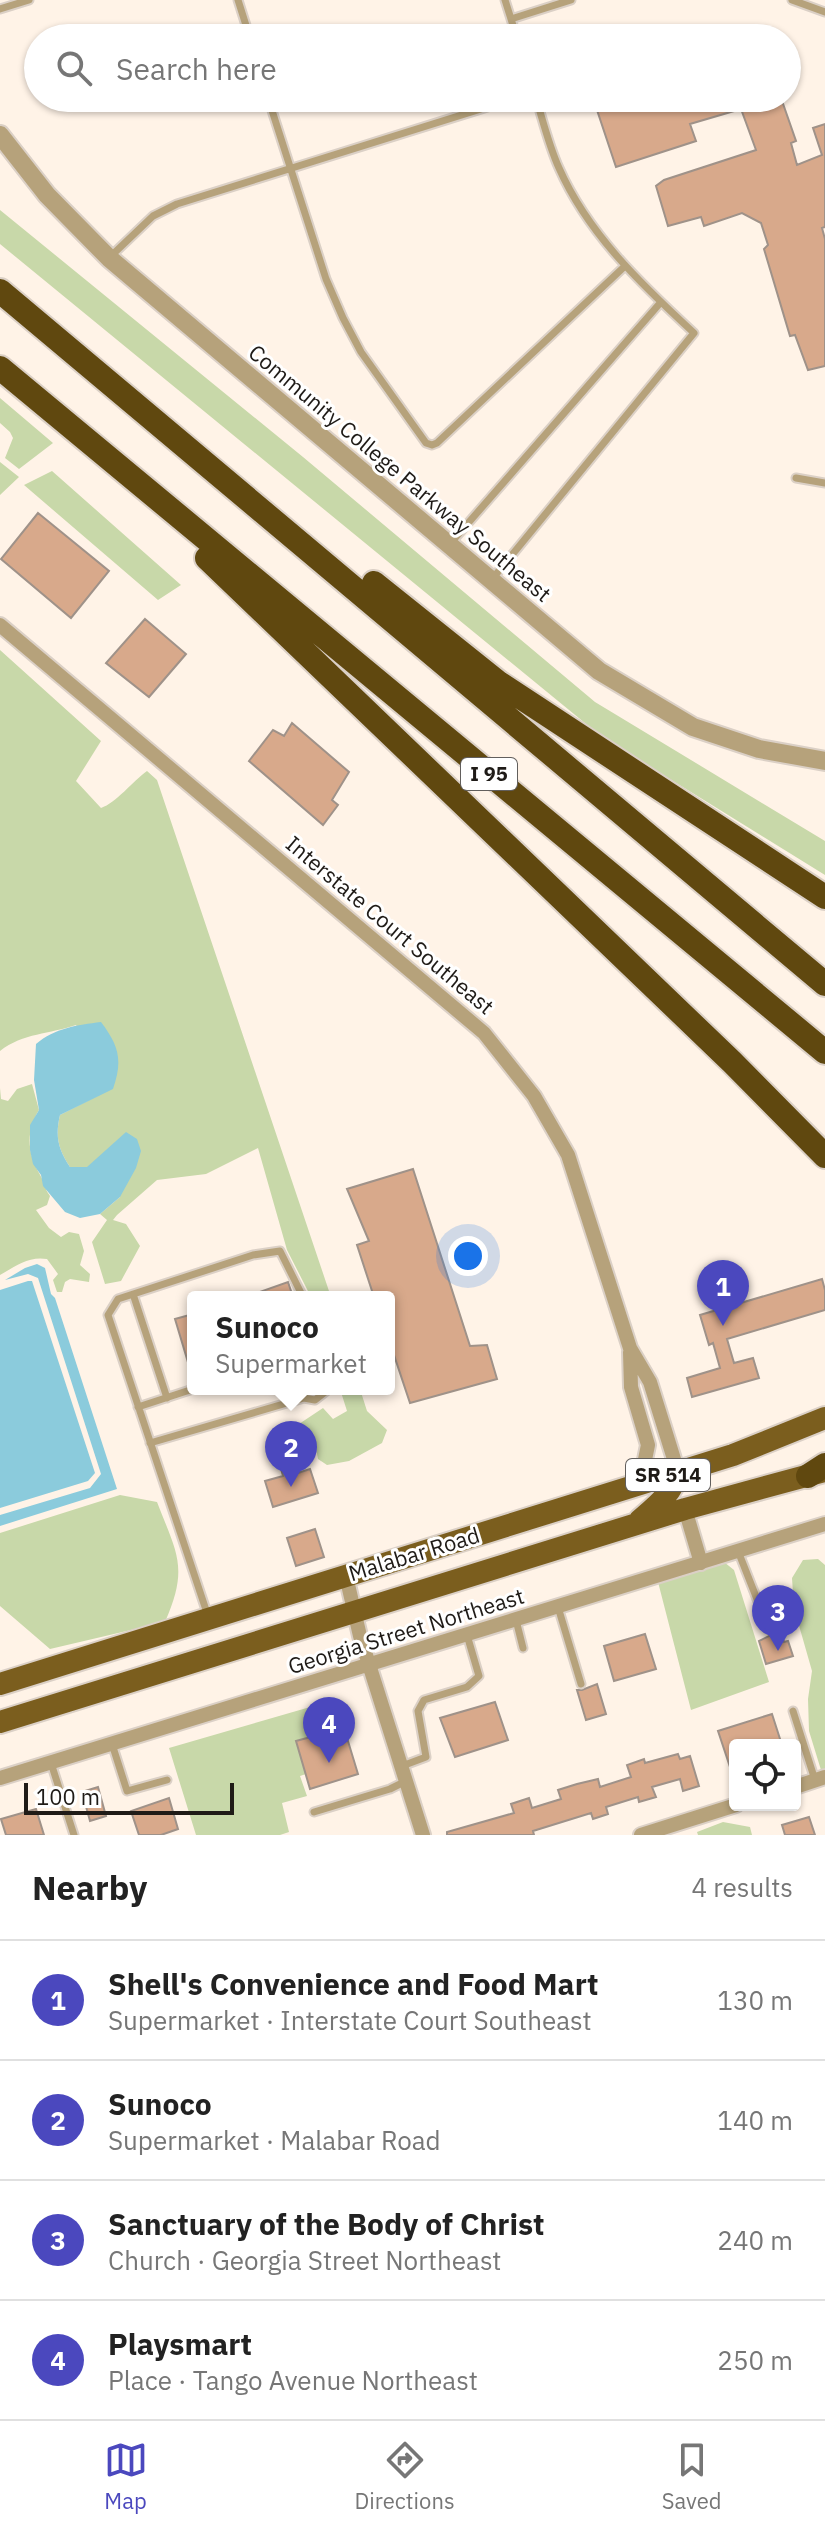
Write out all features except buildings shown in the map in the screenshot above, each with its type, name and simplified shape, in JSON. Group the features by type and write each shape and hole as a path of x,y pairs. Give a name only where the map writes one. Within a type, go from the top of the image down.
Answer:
{"highway":[{"name":"I 95","path":"0,291 825,984"},
{"name":"I 95","path":"0,368 825,1052"},
{"path":"176,437 241,477 499,683 825,897"},
{"path":"154,495 205,557 732,1062 825,1156"}],"main road":[{"name":"Malabar Road","path":"0,1684 735,1454 825,1418"},
{"name":"Malabar Road","path":"0,1722 685,1509 819,1471"},
{"path":"633,1526 665,1498 675,1486 678,1472"}],"street":[{"name":"Community College Parkway Southeast","path":"0,135 47,195 109,258 599,671 693,727 759,749 825,761"},
{"name":"Interstate Court Southeast","path":"0,625 484,1033 534,1096 568,1155 630,1348 650,1382 678,1472"},
{"name":"Interstate Court Southeast","path":"630,1348 631,1387 648,1445 640,1484"},
{"path":"685,1509 701,1563"},
{"name":"Georgia Street Northeast","path":"0,1778 825,1524"},
{"path":"346,1576 369,1665 423,1835"},
{"path":"801,1785 820,1778"},
{"path":"641,1835 729,1807"}],"lane":[{"path":"0,9 29,0"},
{"path":"238,0 246,24"},
{"path":"505,0 513,24"},
{"path":"511,19 571,0"},
{"path":"792,0 825,12"},
{"path":"272,112 326,279 343,318 361,352 426,443 437,443 625,266"},
{"path":"109,258 153,216 165,210 290,167 470,112"},
{"path":"491,580 694,333 625,266 584,213 559,168 541,112"},
{"path":"449,545 661,302"},
{"path":"796,478 825,483"},
{"path":"209,1619 108,1315 118,1299 253,1255 280,1251 300,1291"},
{"path":"133,1294 167,1398"},
{"path":"138,1407 187,1391"},
{"path":"150,1443 304,1398 315,1400 321,1395"},
{"path":"738,1551 768,1627"},
{"path":"558,1607 581,1684"},
{"path":"516,1620 523,1648"},
{"path":"314,1812 390,1789 404,1773 426,1757 418,1711 424,1700 467,1687 479,1676 467,1635"},
{"path":"793,1711 820,1778"},
{"path":"112,1744 127,1791 167,1780"},
{"path":"51,1763 74,1835"}],"green space":[{"path":"0,210 303,457 595,702 825,841 825,875 602,737 0,244"},
{"path":"0,398 53,443 19,469 5,458 13,438 0,423"},
{"path":"0,462 19,477 0,495"},
{"path":"52,471 181,585 158,600 24,485"},
{"path":"0,650 101,741 76,781 101,808 113,802 147,771 157,780 329,1291 308,1291 287,1250 258,1148 206,1174 157,1180 117,1215 113,1220 126,1224 140,1246 121,1281 105,1284 92,1242 107,1220 100,1214 120,1197 105,1152 87,1168 70,1167 60,1148 58,1129 60,1115 113,1088 76,1025 27,1037 0,1051"},
{"path":"32,1084 39,1110 30,1133 30,1149 50,1196 47,1205 36,1210 49,1228 61,1237 69,1232 79,1234 84,1251 80,1265 90,1274 89,1282 70,1279 65,1282 62,1292 57,1292 53,1280 58,1274 47,1259 28,1260 0,1275 0,1088 1,1099 8,1101 17,1089"},
{"path":"342,1395 362,1395 367,1411 387,1430 382,1443 349,1461 327,1465 318,1459 313,1433 299,1424 323,1408 333,1419 347,1411"},
{"path":"120,1495 157,1502 175,1548 177,1587 165,1622 50,1649 0,1606 0,1533"},
{"path":"818,1559 825,1565 825,1769 821,1770 809,1731 808,1699 812,1671 794,1608 792,1578 803,1560"},
{"path":"724,1562 734,1570 769,1682 691,1710 658,1582"},
{"path":"324,1703 332,1731 297,1741 306,1774 300,1776 307,1796 282,1803 289,1832 280,1835 196,1835 169,1748"},
{"path":"723,1822 750,1827 752,1835 698,1835 697,1832"}],"water":[{"path":"101,1022 118,1054 113,1089 60,1115 60,1148 70,1167 87,1167 126,1132 137,1139 141,1151 136,1168 120,1197 100,1214 80,1218 65,1212 43,1186 41,1175 33,1164 30,1125 39,1110 34,1080 36,1044 59,1031"},
{"path":"37,1264 45,1268 117,1489 0,1526 0,1515 90,1488 101,1474 38,1278 28,1274 5,1280"},
{"path":"32,1281 95,1473 88,1481 0,1508 0,1290"}],"place":[{"name":"Shell's Convenience and Food Mart","path":"723,1326"},
{"name":"Sunoco","path":"291,1487"},
{"name":"Sanctuary of the Body of Christ","path":"778,1651"},
{"name":"Playsmart","path":"329,1763"}]}
